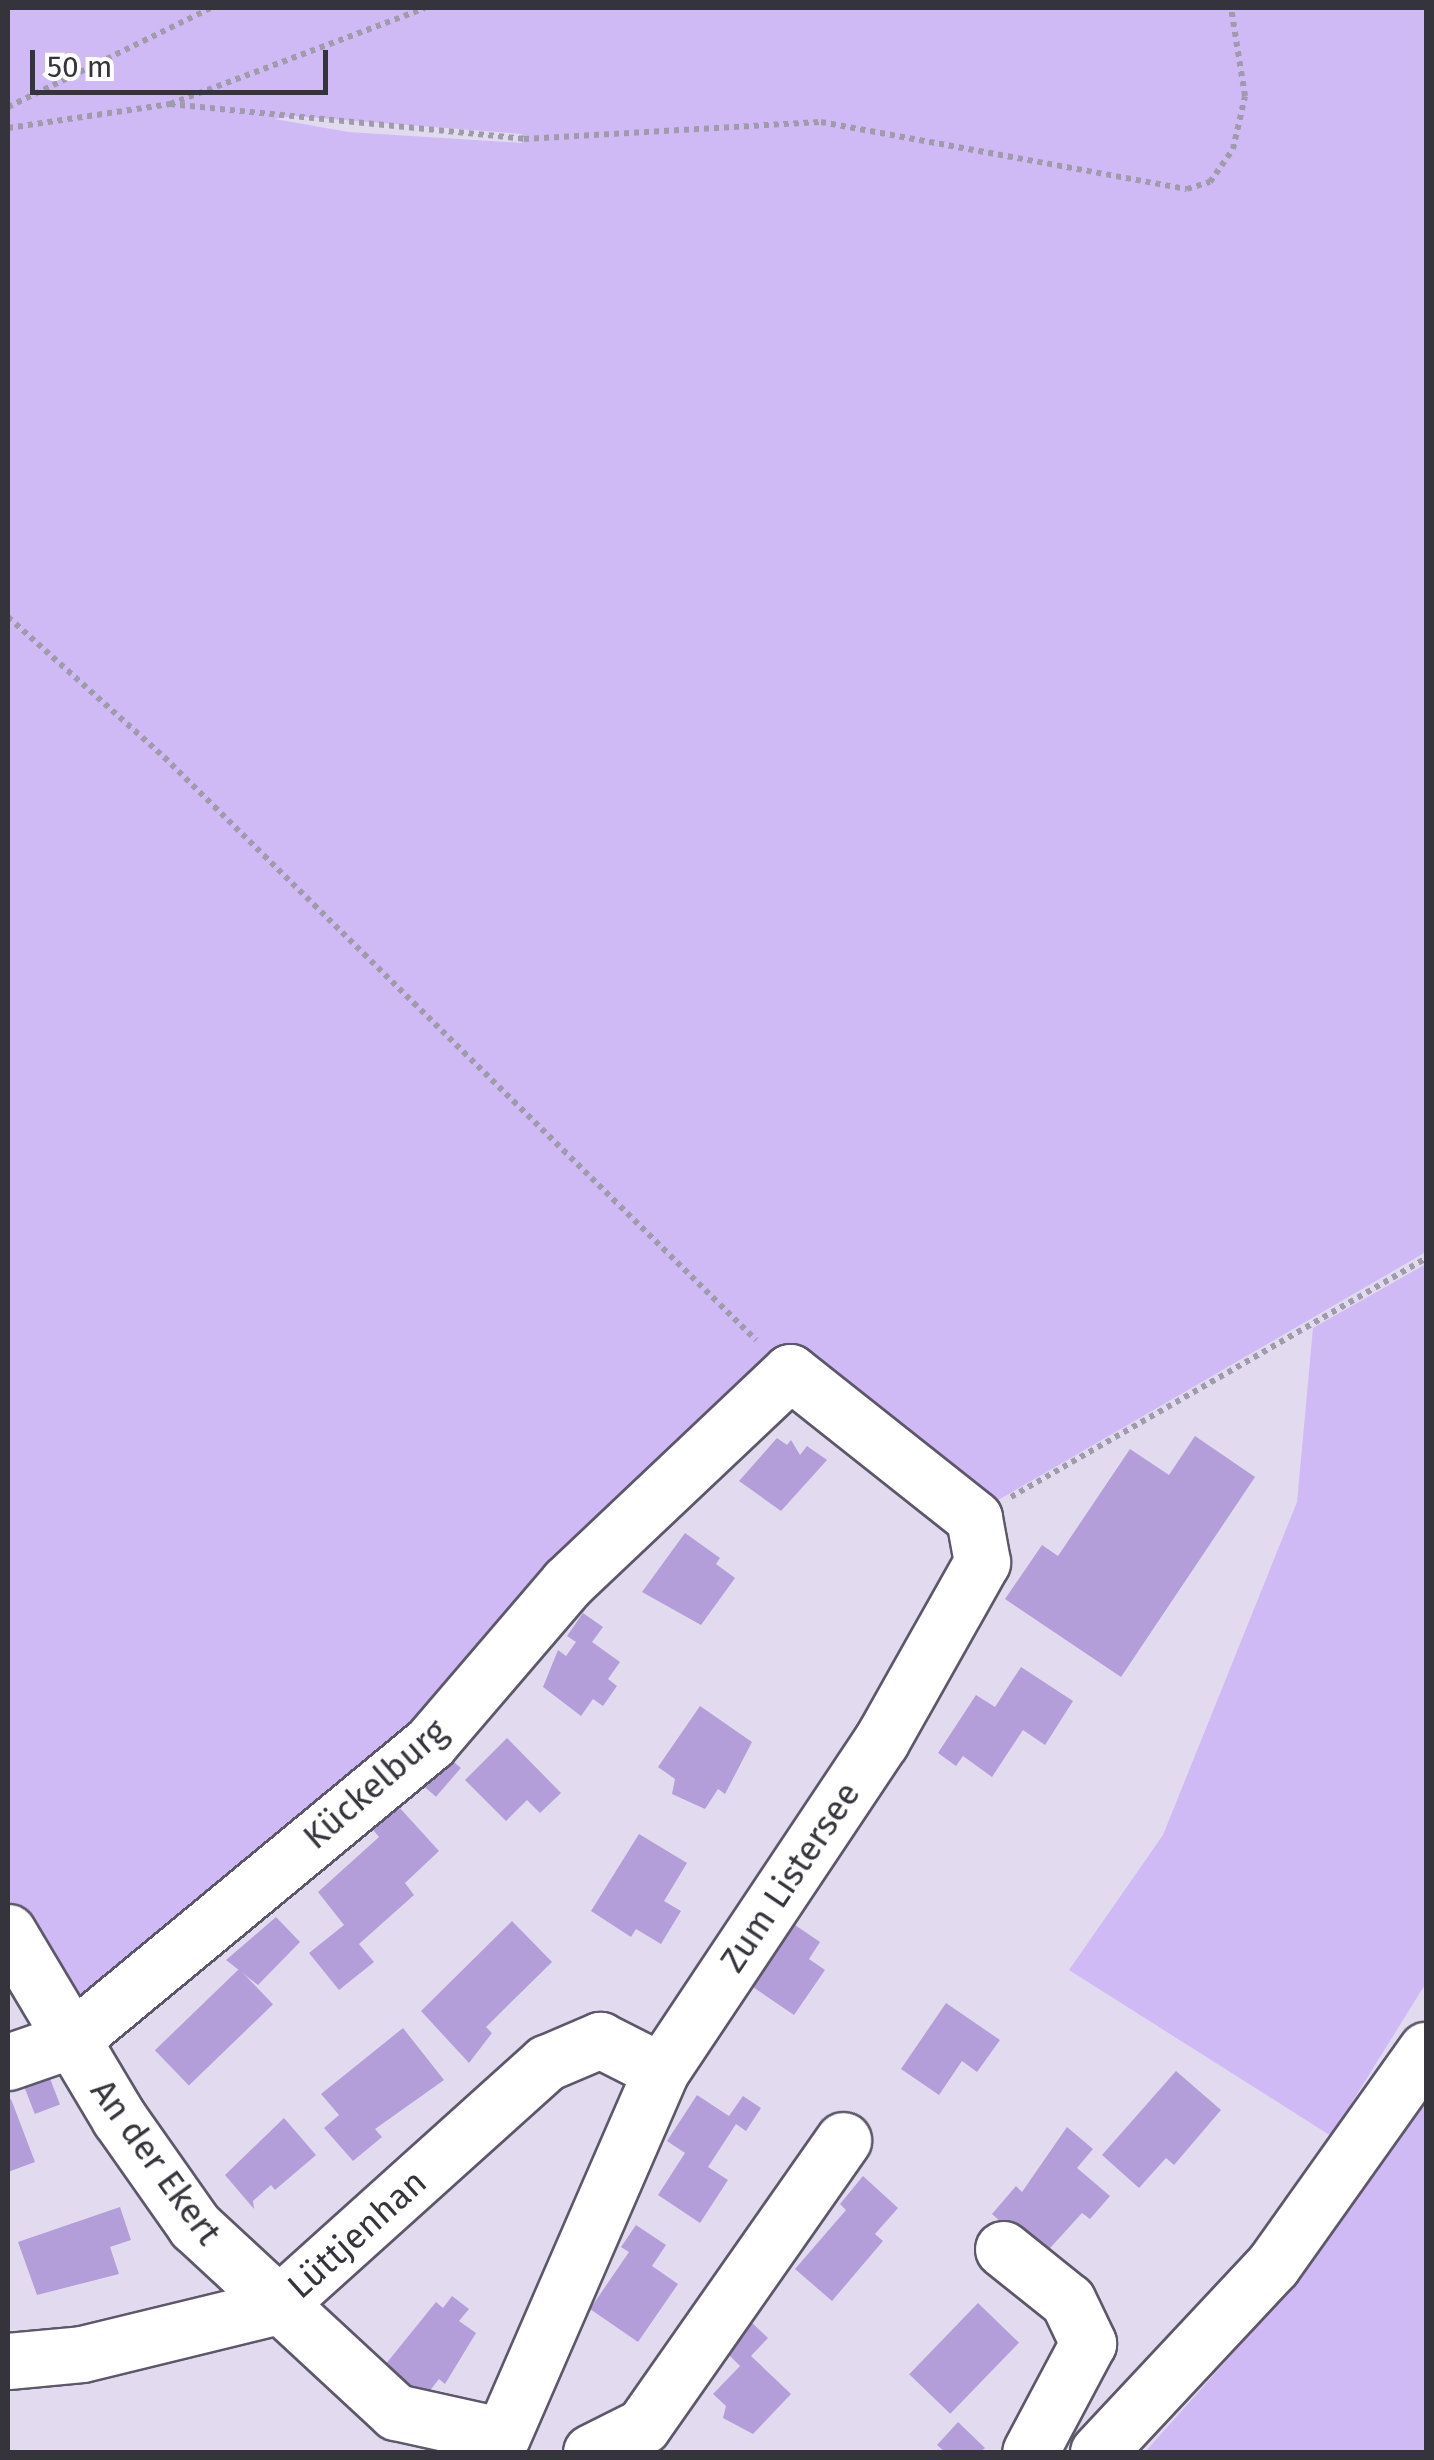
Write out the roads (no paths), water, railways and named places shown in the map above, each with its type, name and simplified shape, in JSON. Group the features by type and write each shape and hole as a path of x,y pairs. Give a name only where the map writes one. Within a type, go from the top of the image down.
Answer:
{"street":[{"name":"Zum Listersee","path":"498,2444 661,2072 881,1741 982,1562 974,1518 790,1372"},
{"name":"Kückelburg","path":"8,2062 71,2040 430,1743 567,1583 790,1372"},
{"name":"An der Ekert","path":"8,1932 71,2040 195,2226 275,2307 396,2412 498,2444"},
{"name":"Lüttjenhan","path":"8,2361 82,2354 275,2307 546,2063 600,2040 661,2072"},
{"path":"1098,2452 1273,2265 1426,2050"},
{"path":"591,2452 643,2426 843,2140"},
{"path":"1003,2248 1068,2302 1088,2343 1030,2452"}]}
